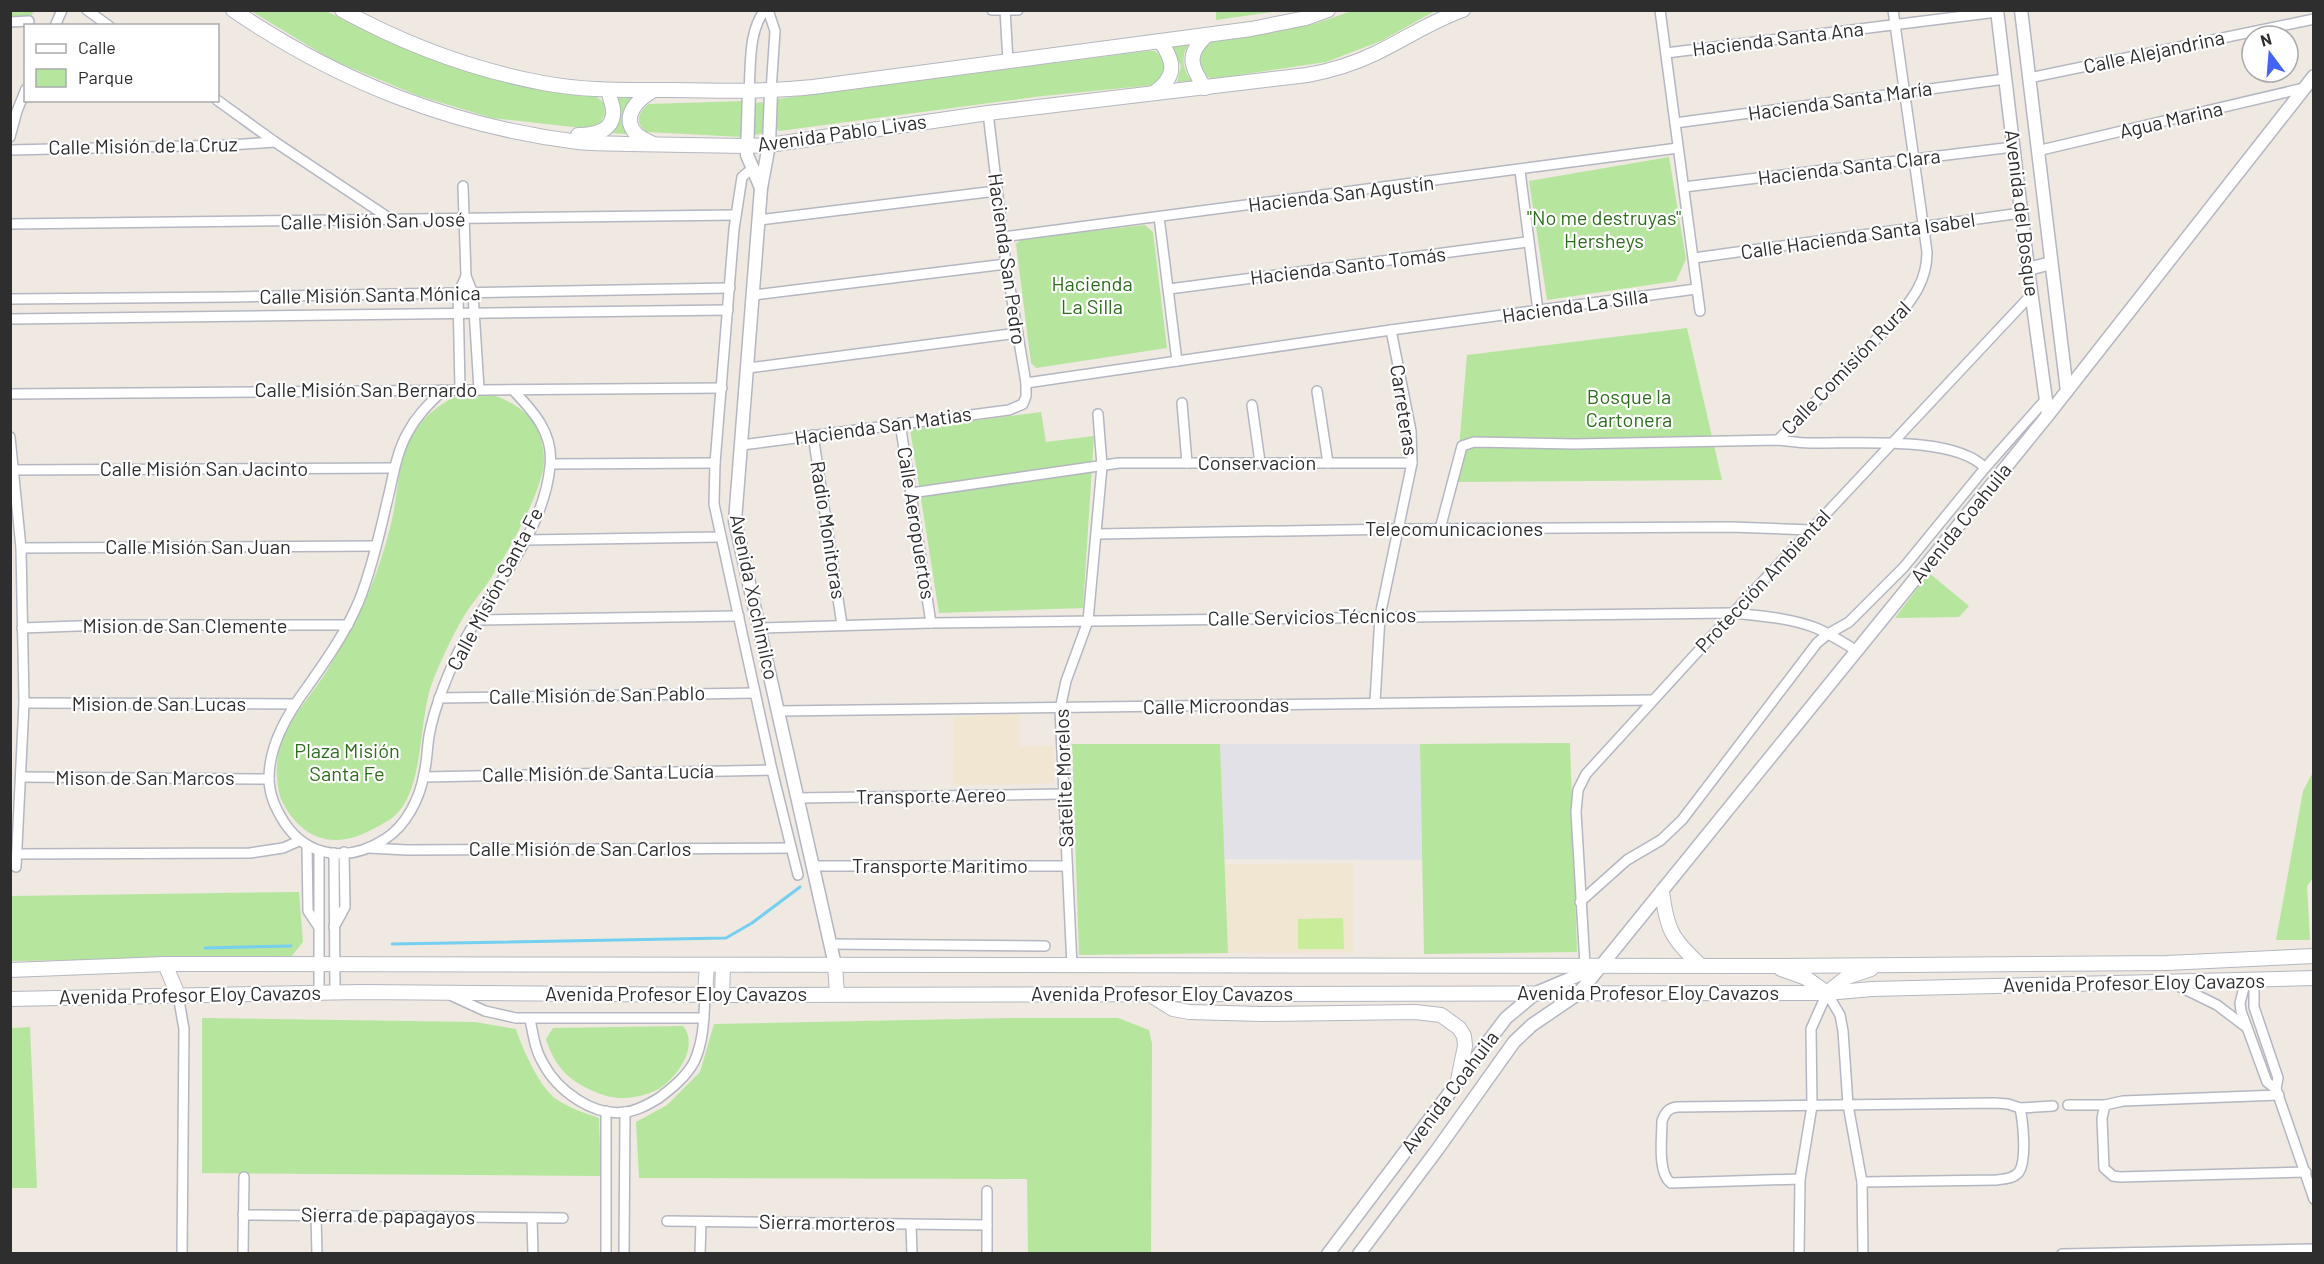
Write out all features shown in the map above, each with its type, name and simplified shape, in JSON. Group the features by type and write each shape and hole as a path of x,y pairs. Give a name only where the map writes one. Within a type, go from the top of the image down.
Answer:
{"main road":[{"name":"Avenida Pablo Livas","path":"233,10 329,69 409,102 473,122 580,142 746,146 769,145 988,113 1287,78 1340,67 1375,54 1434,21 1463,10"},
{"path":"342,10 371,26 430,51 487,69 544,83 609,90 749,91 813,87 1207,35 1278,24 1328,10"},
{"path":"1205,88 1194,70 1192,57 1195,47 1207,35"},
{"path":"1154,93 1166,83 1172,71 1170,58 1160,41"},
{"path":"528,134 590,135 605,130 613,116 609,90"},
{"path":"654,90 636,102 630,115 630,124 637,134 654,145"},
{"path":"1662,892 1668,927 1680,947 1699,964"},
{"name":"Avenida Profesor Eloy Cavazos","path":"10,970 165,964 1602,966 1699,964 1764,966 2167,963 2313,956"},
{"path":"165,964 178,995"},
{"path":"705,994 707,965"},
{"path":"722,994 723,965"},
{"path":"835,965 837,994"},
{"path":"1764,966 1806,978 1827,993 1838,983 1857,973 1889,965"},
{"name":"Avenida Profesor Eloy Cavazos","path":"10,999 319,992 1827,993 1872,989 2313,978"},
{"path":"1377,1012 1430,993"},
{"path":"1149,994 1173,1009 1189,1012 1262,1014 1415,1012 1441,1015 1459,1028 1464,1036 1465,1046 1455,1085"}],"street":[{"path":"56,24 62,10"},
{"path":"87,10 107,24"},
{"name":"Avenida Xochimilco","path":"759,171 769,145 775,31 766,10 754,29 749,91 746,146 759,171 761,188 735,521 835,965"},
{"path":"992,10 1018,10"},
{"path":"1660,10 1700,311"},
{"name":"Calle Comisión Rural","path":"1778,440 1914,297 1921,285 1927,264 1915,159 1893,10"},
{"name":"Avenida del Bosque","path":"2020,10 2067,391"},
{"path":"1005,11 1008,61"},
{"name":"Hacienda Santa Ana","path":"1666,53 1997,11"},
{"name":"Avenida del Bosque","path":"1997,11 2031,295 2048,415"},
{"name":"Calle Alejandrina","path":"2029,78 2313,19"},
{"path":"10,22 29,21"},
{"name":"Avenida Coahuila","path":"1359,1254 1514,1042 1540,1018 1579,993 1602,966 2048,415 2313,76"},
{"name":"Hacienda Santa María","path":"1676,123 2005,79"},
{"name":"Agua Marina","path":"2037,151 2304,88"},
{"path":"10,137 24,94"},
{"path":"219,101 389,218"},
{"name":"Hacienda San Pedro","path":"988,113 1006,264 1026,383 1026,396 1023,404"},
{"name":"Calle Misión de la Cruz","path":"10,150 275,142"},
{"name":"Hacienda Santa Clara","path":"1684,187 2013,147"},
{"name":"Hacienda San Agustín","path":"1003,237 1520,171 1678,148"},
{"path":"759,171 746,173 741,179 715,463 714,504 772,770 798,875"},
{"path":"1520,171 1527,242 1538,311"},
{"path":"463,186 466,276 474,294 479,389"},
{"path":"759,220 996,191"},
{"name":"Calle Hacienda Santa Isabel","path":"1694,258 2021,213"},
{"name":"Calle Misión San José","path":"10,224 233,223 389,218 465,220 736,216"},
{"path":"1158,217 1177,362"},
{"name":"Hacienda Santo Tomás","path":"1169,289 1527,242"},
{"path":"2028,269 2051,263"},
{"path":"754,295 1006,264"},
{"path":"460,389 458,294 466,276"},
{"name":"Calle Misión Santa Mónica","path":"10,299 474,294 730,288"},
{"name":"Hacienda La Silla","path":"1026,383 1390,330 1696,289"},
{"name":"Protección Ambiental","path":"1585,965 1576,812 1578,790 1586,774 1732,613 2031,295"},
{"path":"232,317 233,297"},
{"name":"Calle Misión Santa Mónica","path":"10,319 728,310"},
{"name":"Carreteras","path":"1375,702 1380,616 1412,463 1411,431 1390,330"},
{"path":"748,368 1018,333"},
{"name":"Calle Misión San Bernardo","path":"10,394 722,388"},
{"name":"Calle Misión Santa Fe","path":"443,390 409,429 401,445 360,599 348,625 295,704 279,734 272,754 269,779 271,796 277,810 303,843 319,852 339,853 369,848 386,838 407,817 424,777 429,740 439,698 462,644 526,540 544,496 551,464 550,451 542,424 513,390"},
{"path":"1317,391 1328,463"},
{"path":"1580,903 1627,860 1661,840 1682,820 1791,675 1828,634 1848,622 1904,567 1985,468 2046,399"},
{"path":"1182,403 1187,463"},
{"name":"Hacienda San Matias","path":"742,445 1009,410 1023,404"},
{"path":"1252,405 1260,462"},
{"name":"Satelite Morelos","path":"1072,966 1060,709 1066,681 1088,621 1102,466 1098,414"},
{"name":"Calle Aeropuertos","path":"900,423 931,623"},
{"name":"Radio Monitoras","path":"813,435 842,625"},
{"path":"10,437 21,548 24,703 16,867"},
{"path":"1440,529 1462,446 1466,444 1778,440 1807,443 1893,441 1968,455 1985,468"},
{"path":"551,464 715,463"},
{"name":"Conservacion","path":"911,493 1119,463 1412,463"},
{"name":"Calle Misión San Jacinto","path":"13,470 394,468"},
{"name":"Telecomunicaciones","path":"1097,534 1731,527 1812,530"},
{"path":"526,540 720,537"},
{"name":"Calle Misión San Juan","path":"21,548 375,546"},
{"name":"Calle Servicios Técnicos","path":"759,628 1380,616 1732,613 1788,620 1817,628 1857,651"},
{"path":"477,620 739,616"},
{"name":"Mision de San Clemente","path":"22,628 116,625 348,625"},
{"name":"Calle Misión de San Pablo","path":"439,698 755,693"},
{"name":"Calle Microondas","path":"779,711 1653,700"},
{"name":"Mision de San Lucas","path":"24,703 295,704"},
{"name":"Calle Misión de Santa Lucía","path":"424,777 772,770"},
{"name":"Mison de San Marcos","path":"21,777 269,779"},
{"name":"Transporte Aereo","path":"797,798 1064,794"},
{"path":"17,854 250,853 303,843 308,904 310,915 318,926"},
{"name":"Calle Misión de San Carlos","path":"369,848 407,850 791,848"},
{"path":"319,852 319,992"},
{"path":"335,992 334,927 339,853"},
{"name":"Transporte Maritimo","path":"813,866 1067,866"},
{"path":"830,944 1045,946"},
{"name":"Avenida Coahuila","path":"1328,1254 1506,1018 1536,993 1602,966"},
{"path":"2250,980 2240,1003 2267,1082 2277,1092"},
{"path":"2250,980 2254,1007 2278,1078 2277,1092 2306,1172 2313,1199"},
{"path":"2172,983 2228,1011 2251,1033"},
{"path":"443,992 485,1011 530,1019 704,1018"},
{"path":"1827,993 1837,1008 1842,1022 1848,1105 1862,1182 1863,1254"},
{"path":"1799,1254 1800,1179 1812,1106 1810,1029 1827,993"},
{"path":"530,1019 539,1054 552,1077 577,1099 606,1112 626,1112 652,1102 688,1072 700,1044 705,994"},
{"path":"178,995 183,1017 182,1254"},
{"path":"183,1017 196,995"},
{"path":"1519,1006 1538,1005 1540,1018"},
{"path":"1455,1085 1450,1096 1454,1104 1471,1102"},
{"path":"2068,1105 2105,1105 2123,1101 2277,1092"},
{"path":"1800,1179 1671,1182 1664,1177 1662,1166 1662,1121 1667,1111 1677,1107 1995,1103 2020,1108 2053,1106"},
{"path":"2105,1105 2102,1118 2103,1164 2106,1172 2113,1176 2306,1172"},
{"path":"1862,1182 1996,1180 2014,1176 2020,1170 2023,1159 2020,1108"},
{"path":"606,1112 606,1254"},
{"path":"624,1254 626,1112"},
{"path":"243,1254 244,1177"},
{"path":"987,1191 987,1254"},
{"name":"Sierra de papagayos","path":"243,1215 563,1218"},
{"path":"316,1216 316,1254"},
{"path":"532,1218 533,1254"},
{"name":"Sierra morteros","path":"667,1221 987,1225"},
{"path":"700,1254 701,1222"},
{"path":"911,1225 912,1254"},
{"path":"2062,1254 2313,1249"}],"shaded area":[{"path":"1020,714 1020,746 1053,746 1054,783 953,786 954,717"},
{"path":"1220,744 1420,744 1422,860 1224,859"},
{"path":"1353,863 1353,953 1228,953 1225,864"}],"green space":[{"path":"1216,10 1279,10 1279,11 1216,20"},
{"path":"10,11 34,11 29,21 11,22"},
{"path":"251,11 326,11 387,41 450,65 519,86 597,97 604,103 605,114 598,127 591,129 492,118 419,96 332,60"},
{"path":"1352,11 1435,11 1381,41 1326,62 1212,79 1203,74 1197,60 1202,46 1209,42 1314,24"},
{"path":"1189,44 1184,53 1184,63 1186,73 1192,81 1177,82 1181,66 1172,47"},
{"path":"1155,51 1164,59 1165,73 1154,85 1043,96 779,131 774,126 777,99"},
{"path":"616,96 635,98 624,115 627,134 610,133 619,119"},
{"path":"744,101 742,137 647,132 639,122 640,114 649,104"},
{"path":"762,102 765,106 763,133 756,135 754,132 755,106"},
{"name":"\"No me destruyas\" Hersheys","path":"1669,157 1686,259 1676,281 1547,300 1529,181"},
{"name":"Hacienda La Silla","path":"1145,225 1153,232 1167,348 1036,368 1031,363 1016,244 1022,239"},
{"name":"Bosque la Cartonera","path":"1687,328 1722,480 1456,482 1467,355"},
{"name":"Plaza Misión Santa Fe","path":"487,393 520,408 534,424 543,445 543,470 539,484 518,532 488,583 461,621 438,669 428,697 416,772 407,799 392,818 362,834 341,840 317,837 296,822 280,796 277,762 280,747 299,710 329,668 366,599 386,543 402,463 413,434 428,415 450,399 465,394"},
{"path":"1041,412 1046,442 1094,436 1083,608 939,613 910,429"},
{"path":"1929,573 1969,606 1959,617 1895,618"},
{"path":"1570,743 1577,952 1424,954 1420,744"},
{"path":"1072,744 1220,744 1228,953 1079,955"},
{"path":"2313,772 2313,878 2307,886 2310,940 2276,940 2303,791"},
{"path":"299,892 303,942 291,957 11,961 10,896"},
{"path":"1343,918 1344,949 1298,949 1298,919"},
{"path":"202,1018 475,1022 516,1029 532,1067 550,1094 566,1105 599,1118 601,1176 202,1173"},
{"path":"1118,1018 1149,1030 1152,1044 1151,1253 1028,1253 1027,1179 639,1178 636,1122 667,1105 700,1072 714,1024"},
{"path":"683,1026 689,1042 688,1051 674,1076 655,1091 627,1098 600,1094 574,1081 551,1053 546,1039 553,1028"},
{"path":"30,1027 37,1188 11,1188 11,1028"}],"waterway":[{"path":"392,944 726,938 752,923 800,887"},
{"path":"205,948 291,946"}]}
